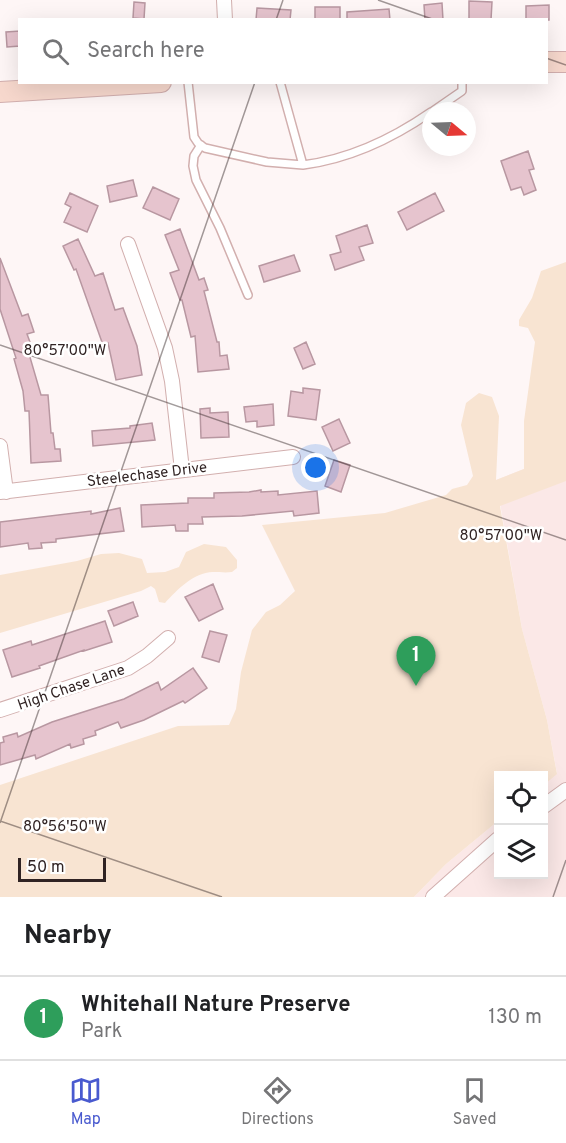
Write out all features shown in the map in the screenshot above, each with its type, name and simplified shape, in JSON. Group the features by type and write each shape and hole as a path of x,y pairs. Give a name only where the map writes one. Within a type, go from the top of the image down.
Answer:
{"street":[{"path":"224,0 225,18"},
{"path":"548,62 566,62"},
{"path":"0,92 129,84"},
{"path":"128,243 165,348 172,381 182,470"},
{"path":"0,446 3,492"},
{"name":"Steelechase Drive","path":"3,492 293,457"},
{"name":"High Chase Lane","path":"0,710 128,668 168,638"},
{"path":"548,803 566,790"},
{"path":"433,897 494,843"}],"lane":[{"path":"188,84 194,136 201,145 267,162 303,165 327,162 361,152 422,118"},
{"path":"281,84 303,165"},
{"path":"446,102 462,91 462,84"},
{"path":"201,145 194,156 193,166 196,180 220,228 248,294"}],"shaded area":[{"path":"566,262 566,481 500,506 522,629 547,720 557,774 548,782 548,771 494,771 494,824 446,864 414,897 0,897 0,785 178,726 229,725 236,709 241,672 252,630 266,612 280,605 295,591 262,525 385,513 446,495 452,489 467,485 473,476 461,425 466,403 479,393 492,397 499,416 496,480 524,469 524,421 535,342 528,328 519,326 519,320 532,298 541,271"},
{"path":"566,452 566,897 414,897 446,864 494,824 494,879 548,879 548,781 557,773 547,720 522,629 496,480"},
{"path":"204,544 226,547 237,560 237,568 232,572 199,575 181,587 165,603 159,602 155,589 151,586 141,591 0,633 0,575 77,561 101,554 119,553 142,559 147,573 165,572 179,567 186,552"}],"building":[{"path":"469,1 492,2 491,18 469,18"},
{"path":"134,2 145,3 144,18 133,18"},
{"path":"442,3 443,18 425,18 424,5"},
{"path":"549,5 549,20 548,18 526,18 526,6"},
{"path":"315,7 340,7 340,18 315,18"},
{"path":"257,8 291,10 290,18 256,18"},
{"path":"389,9 390,18 347,18 347,12"},
{"path":"18,31 18,46 7,47 6,32"},
{"path":"528,151 534,169 529,170 536,190 524,195 521,187 511,190 501,161"},
{"path":"133,180 137,196 110,202 107,186"},
{"path":"153,187 179,199 170,220 143,208"},
{"path":"70,193 98,206 87,232 64,222 71,207 65,204"},
{"path":"435,193 444,211 407,230 398,212"},
{"path":"367,225 373,243 359,247 364,260 335,270 330,255 341,252 336,236"},
{"path":"180,229 199,280 204,278 208,290 204,291 217,342 219,342 220,356 227,355 229,369 198,372 195,336 191,337 182,300 180,300 170,273 179,270 165,235"},
{"path":"78,239 95,276 103,273 115,310 123,308 137,346 142,375 116,380 108,343 103,345 76,269 74,270 63,246"},
{"path":"294,255 300,271 264,282 259,266"},
{"path":"0,258 22,316 28,314 34,332 27,334 31,345 27,347 41,395 48,395 51,433 53,433 55,449 60,449 61,461 31,463 29,411 25,411 23,391 14,359 16,358 0,309"},
{"path":"306,342 315,364 303,369 294,348"},
{"path":"303,388 320,390 316,420 288,416 291,391 303,393"},
{"path":"273,404 274,425 257,427 257,421 246,422 244,407"},
{"path":"210,408 210,413 228,412 229,437 201,438 200,409"},
{"path":"339,419 350,443 333,451 322,427"},
{"path":"152,423 155,440 93,446 92,431 130,428 130,426"},
{"path":"334,460 350,465 341,492 325,486"},
{"path":"261,490 261,492 278,491 278,495 317,491 319,513 294,516 293,511 202,517 203,524 188,524 188,531 176,531 175,525 142,527 141,505 188,503 188,498 214,498 214,493"},
{"path":"120,508 124,531 56,539 56,542 41,543 42,548 29,549 28,543 0,547 0,522 91,511 91,514"},
{"path":"213,584 223,609 199,621 185,597"},
{"path":"133,602 138,616 114,626 108,611"},
{"path":"105,621 112,642 12,677 3,650 31,641 32,645"},
{"path":"210,631 227,635 219,662 202,657"},
{"path":"193,668 207,688 185,703 183,701 144,720 121,728 118,722 95,731 96,735 83,739 84,744 71,748 70,744 36,759 35,755 0,765 0,743 4,742 3,737 17,733 18,737 52,722 124,699 158,682 161,690"}],"place":[{"name":"Whitehall Nature Preserve","path":"416,686"}]}
